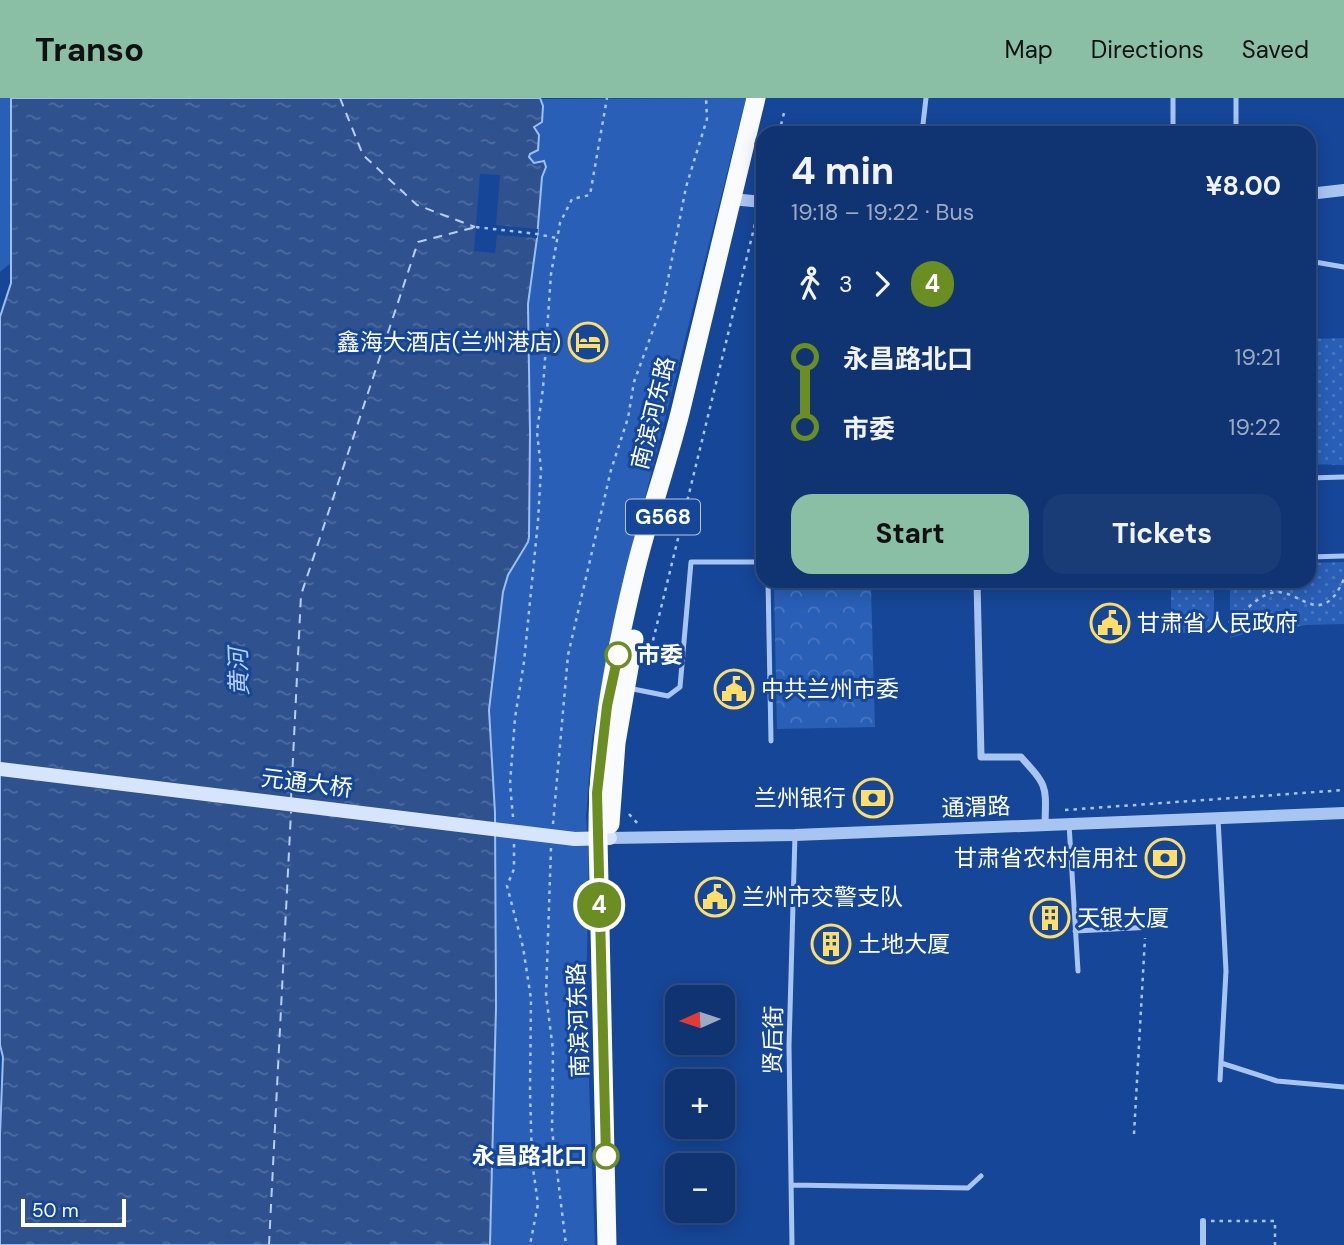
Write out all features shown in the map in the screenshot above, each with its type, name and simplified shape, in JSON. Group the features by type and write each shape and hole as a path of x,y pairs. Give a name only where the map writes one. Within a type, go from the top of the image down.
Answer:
{"highway":[{"name":"南滨河东路","path":"607,1245 604,838 616,743 638,611 736,199 756,98"},
{"name":"南滨河东路","path":"759,126 768,98"},
{"name":"南滨河东路","path":"619,1245 604,838 597,793 601,750 611,682 634,577 736,199 756,136"}],"main road":[{"name":"元通大桥","path":"0,769 575,839 604,838"}],"street":[{"path":"1316,193 1344,190"},
{"path":"736,199 756,201"},
{"path":"976,588 981,757 1021,757 1041,779 1046,790 1045,825"},
{"name":"通渭路","path":"604,838 795,835 1344,813"},
{"path":"1203,1221 1203,1245"}],"lane":[{"path":"923,126 926,98"},
{"path":"1173,98 1173,126"},
{"path":"1236,98 1236,126"},
{"path":"1316,262 1344,267"},
{"path":"1316,478 1344,477"},
{"path":"1316,557 1344,556"},
{"path":"625,687 668,696 680,687 691,562 756,562"},
{"path":"768,588 771,741"},
{"path":"1218,818 1226,971 1220,1080"},
{"path":"1069,824 1077,971"},
{"name":"贤后街","path":"792,1245 789,1046 795,835"},
{"path":"1075,931 1153,927"},
{"path":"1221,1063 1277,1081 1344,1087"},
{"path":"792,1185 968,1188 981,1175"}],"path":[{"path":"513,821 510,783 538,521 541,469 537,432 556,238 572,198 590,195 607,98"},
{"path":"781,126 784,113"},
{"path":"648,664 756,223"},
{"path":"476,227 556,238"},
{"path":"1268,588 1288,594 1309,605 1317,605 1333,597 1344,579"},
{"path":"1221,626 1234,622 1261,597 1276,592"},
{"path":"1045,811 1344,790"},
{"path":"626,804 629,816 639,825 648,826"},
{"path":"514,833 514,869 507,886 523,947 531,999 530,1105 538,1204 530,1245"},
{"path":"1134,1133 1145,927"},
{"path":"1203,1221 1275,1221 1275,1245"}],"green space":[{"path":"0,98 11,98 12,262 0,272"},
{"path":"746,98 613,625 592,740 586,816 589,855 586,999 595,1245 490,1245 496,1007 495,813 489,710 503,592 508,575 529,537 528,304 542,177 546,167 542,160 534,163 529,157 536,151 538,134 534,127 541,123 540,99"},
{"path":"1344,338 1344,465 1316,464 1316,339"},
{"path":"1344,562 1344,624 1281,629 1270,624 1261,625 1252,632 1230,638 1230,588 1316,588 1316,563"},
{"path":"871,588 875,727 777,729 774,590"},
{"path":"1171,588 1214,588 1214,633 1171,633"}],"water":[{"name":"黄河","path":"11,98 540,98 543,106 542,122 534,127 539,135 538,150 529,157 534,163 544,161 546,167 542,177 528,304 529,537 508,575 503,592 489,710 495,813 496,1007 490,1245 0,1245 3,1057 0,1045 0,317 11,283"}],"pier":[{"path":"480,174 500,175 496,225 538,229 537,238 497,235 495,253 474,251"}],"ferry route":[{"path":"340,98 363,155 417,205 475,227"},
{"path":"291,799 301,595 418,242 476,227"},
{"path":"269,1245 291,812"}],"bus line":[{"name":"4","path":"606,1156 597,793 607,706 618,655"}],"place":[{"name":"鑫海大酒店(兰州港店)","path":"588,342"},
{"name":"甘肃省人民政府","path":"1110,623"},
{"name":"市委","path":"618,655"},
{"name":"中共兰州市委","path":"734,689"},
{"name":"兰州银行","path":"873,798"},
{"name":"甘肃省农村信用社","path":"1165,858"},
{"name":"兰州市交警支队","path":"715,897"},
{"name":"天银大厦","path":"1050,918"},
{"name":"土地大厦","path":"831,944"},
{"name":"永昌路北口","path":"606,1156"}]}
